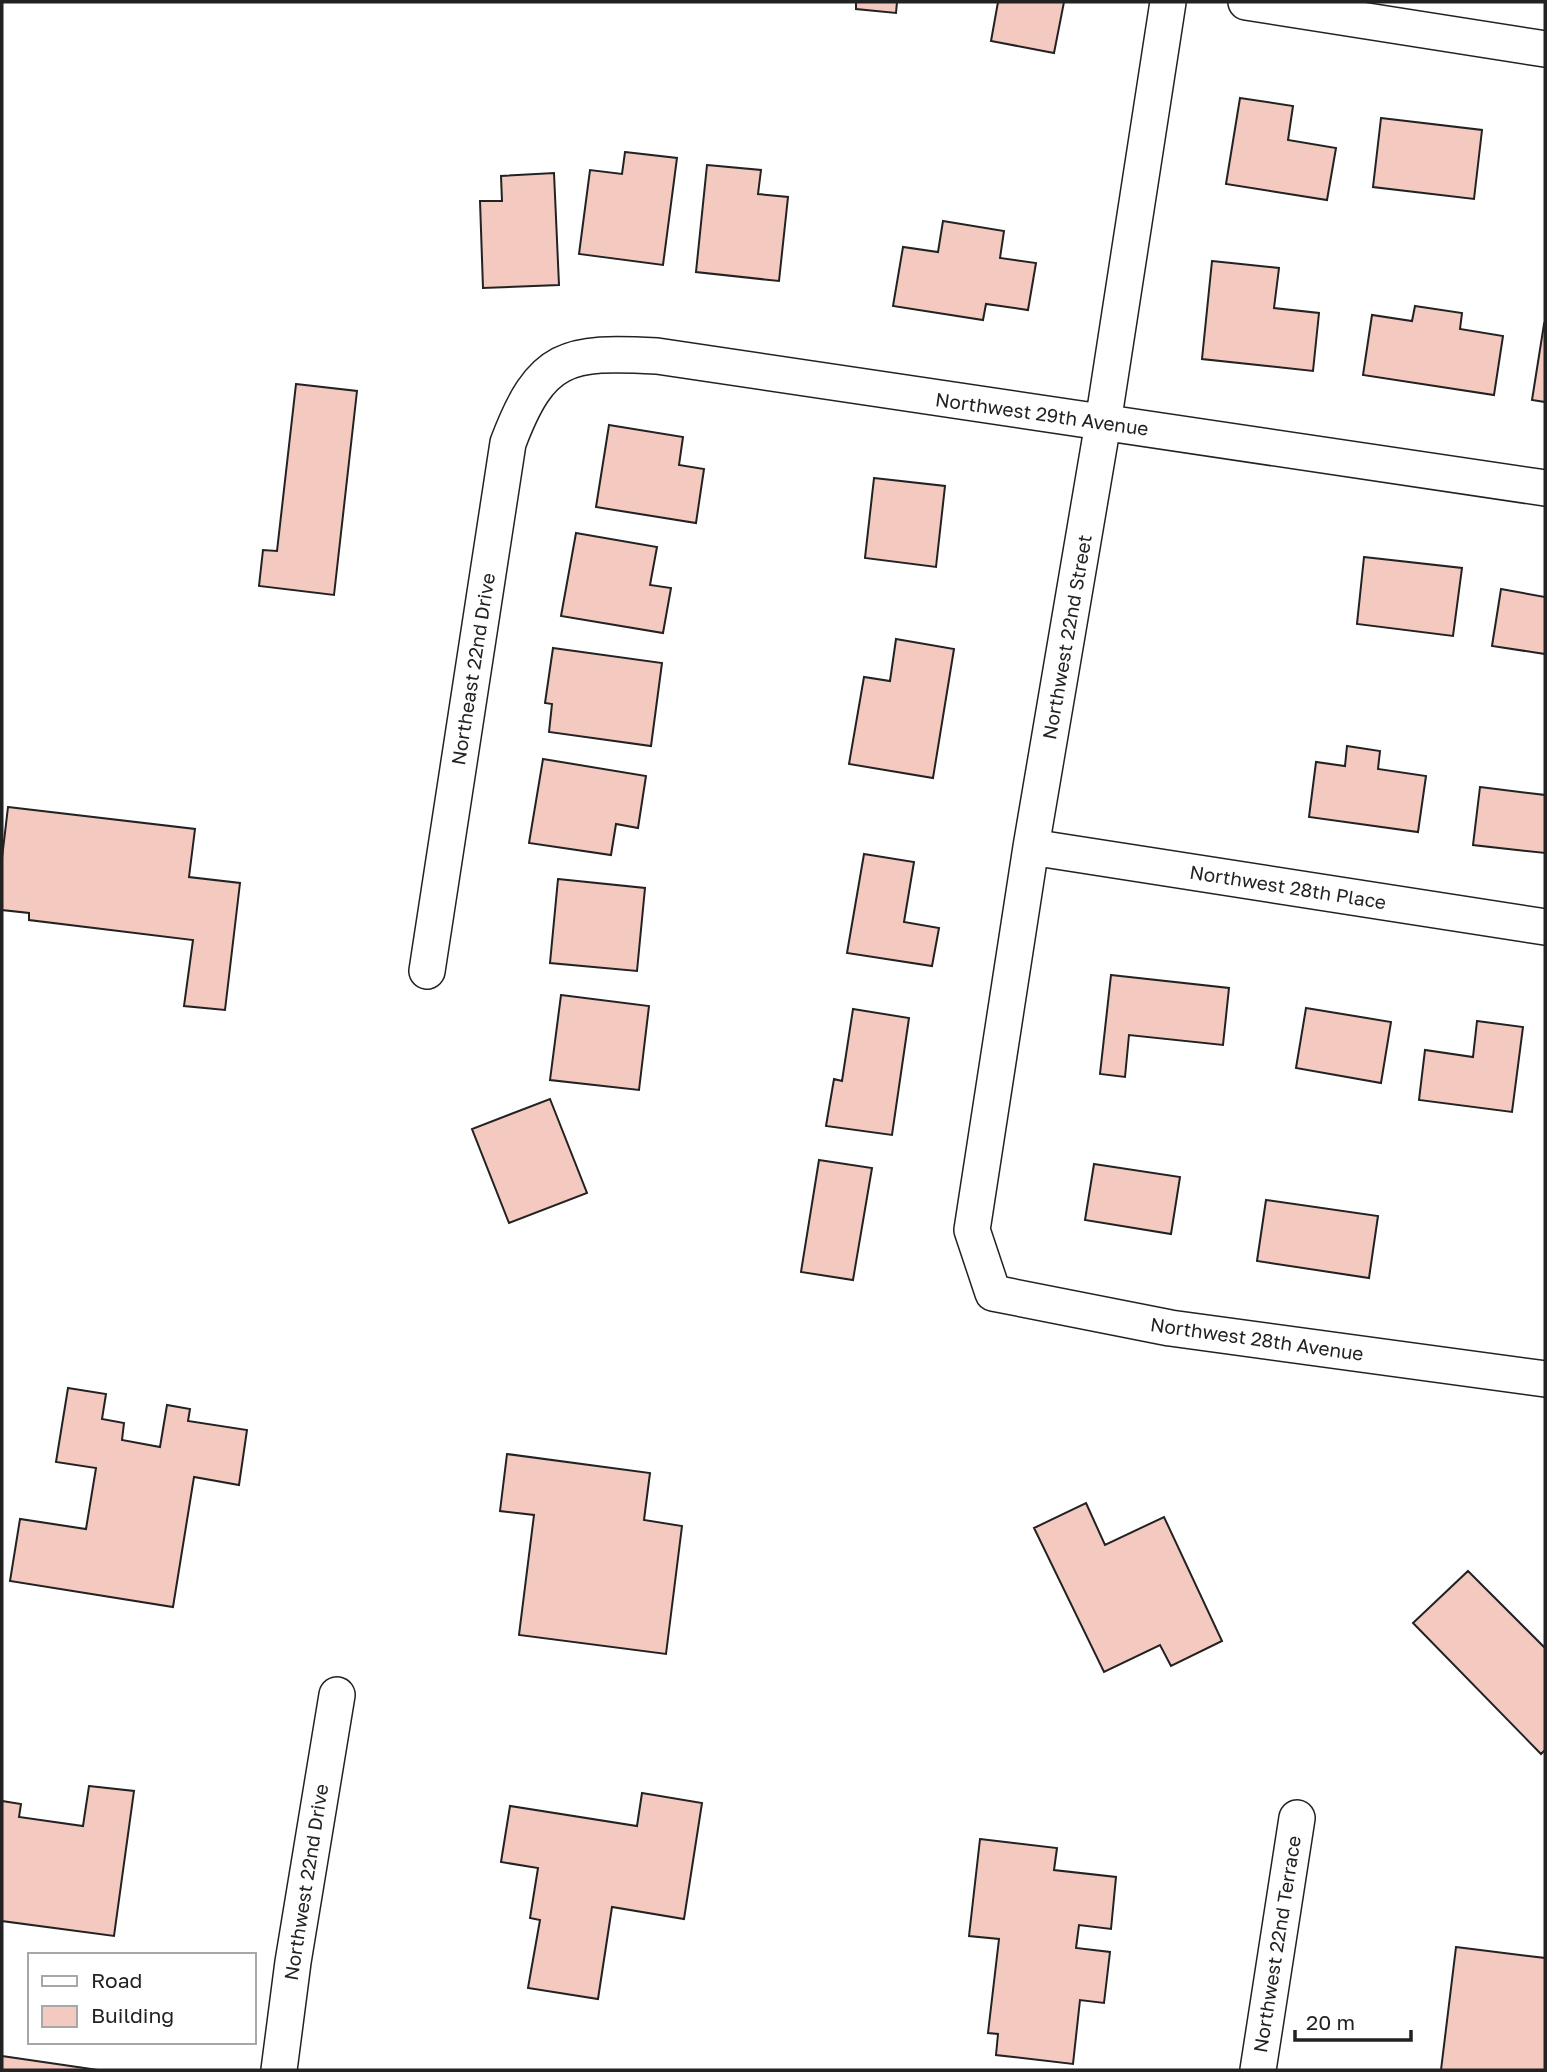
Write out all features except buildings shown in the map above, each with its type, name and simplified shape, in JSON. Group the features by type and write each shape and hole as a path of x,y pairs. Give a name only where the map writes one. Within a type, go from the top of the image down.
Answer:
{"street":[{"name":"Northwest 22nd Street","path":"986,1272 972,1230 1031,847 1103,423 1168,2"},
{"path":"1246,2 1545,49"},
{"name":"Northwest 29th Avenue","path":"543,375 570,361 604,353 657,356 1545,488"},
{"name":"Northeast 22nd Drive","path":"427,971 508,443 523,402 543,375"},
{"name":"Northwest 28th Place","path":"1031,847 1545,927"},
{"name":"Northwest 28th Avenue","path":"986,1272 993,1293 1157,1325 1545,1379"},
{"name":"Northwest 22nd Drive","path":"279,2070 293,1962 337,1695"},
{"name":"Northwest 22nd Terrace","path":"1258,2070 1297,1818"}]}
